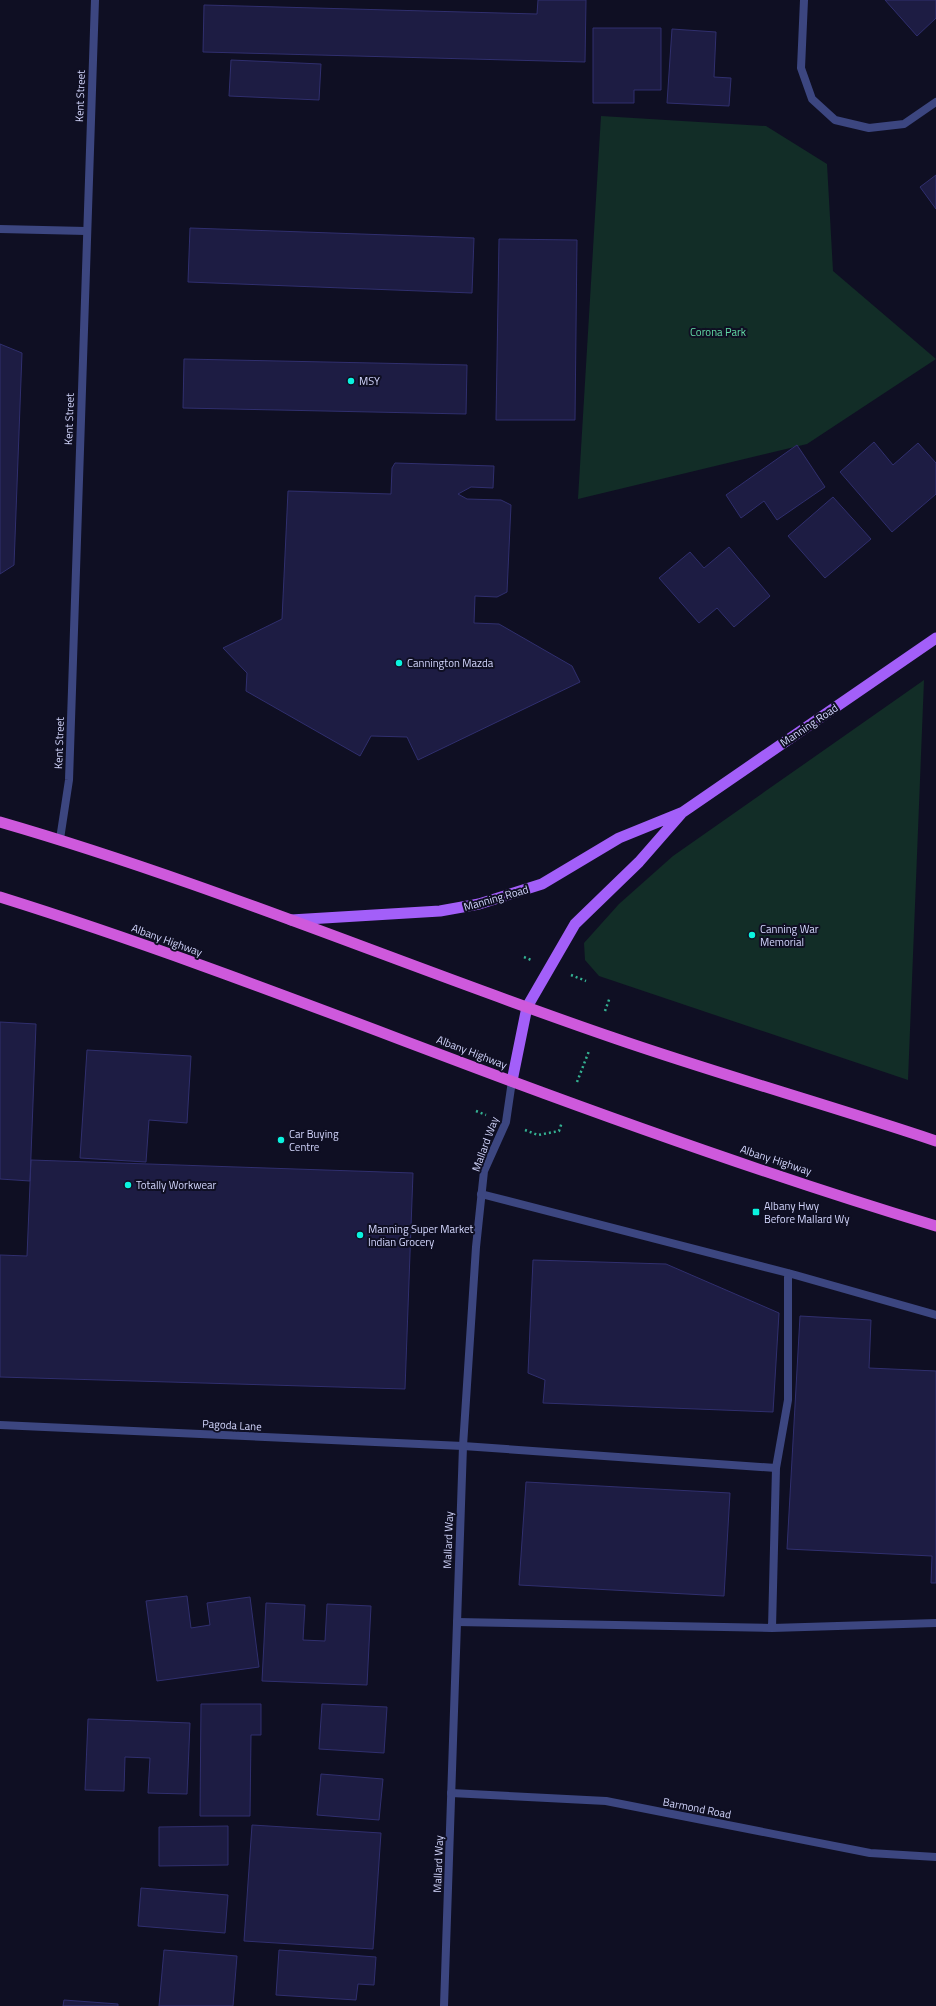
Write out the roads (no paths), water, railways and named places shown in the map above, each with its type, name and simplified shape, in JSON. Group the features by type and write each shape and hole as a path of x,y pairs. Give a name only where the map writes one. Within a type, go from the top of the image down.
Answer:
{"highway":[{"path":"0,822 60,839 291,920 614,1038 859,1115 936,1141"},
{"name":"Albany Highway","path":"0,897 185,960 512,1081 738,1161 936,1226"}],"main road":[{"name":"Manning Road","path":"291,920 440,911 479,904 542,884 620,838 683,812 936,638"},
{"name":"Manning Road","path":"512,1081 526,1007 575,924 639,862 683,812"}],"street":[{"name":"Kent Street","path":"60,839 69,780 86,231 95,0"},
{"path":"804,0 801,68 812,99 835,120 869,128 904,124 936,102"},
{"path":"0,229 86,231"},
{"name":"Mallard Way","path":"444,2006 463,1446 476,1247 484,1171 506,1122 512,1081"},
{"path":"481,1194 788,1273 936,1315"},
{"path":"772,1628 776,1468 788,1400 788,1273"},
{"name":"Pagoda Lane","path":"0,1426 463,1446 776,1468"},
{"path":"456,1622 772,1628 936,1623"},
{"name":"Barmond Road","path":"451,1793 606,1801 870,1853 936,1857"}],"place":[{"name":"MSY","path":"351,381"},
{"name":"Cannington Mazda","path":"399,663"},
{"name":"Canning War Memorial","path":"752,935"},
{"name":"Car Buying Centre","path":"281,1140"},
{"name":"Totally Workwear","path":"128,1185"},
{"name":"Albany Hwy Before Mallard Wy","path":"756,1212"},
{"name":"Manning Super Market Indian Grocery","path":"360,1235"}],"park label":[{"name":"Corona Park","path":"718,332"}]}
